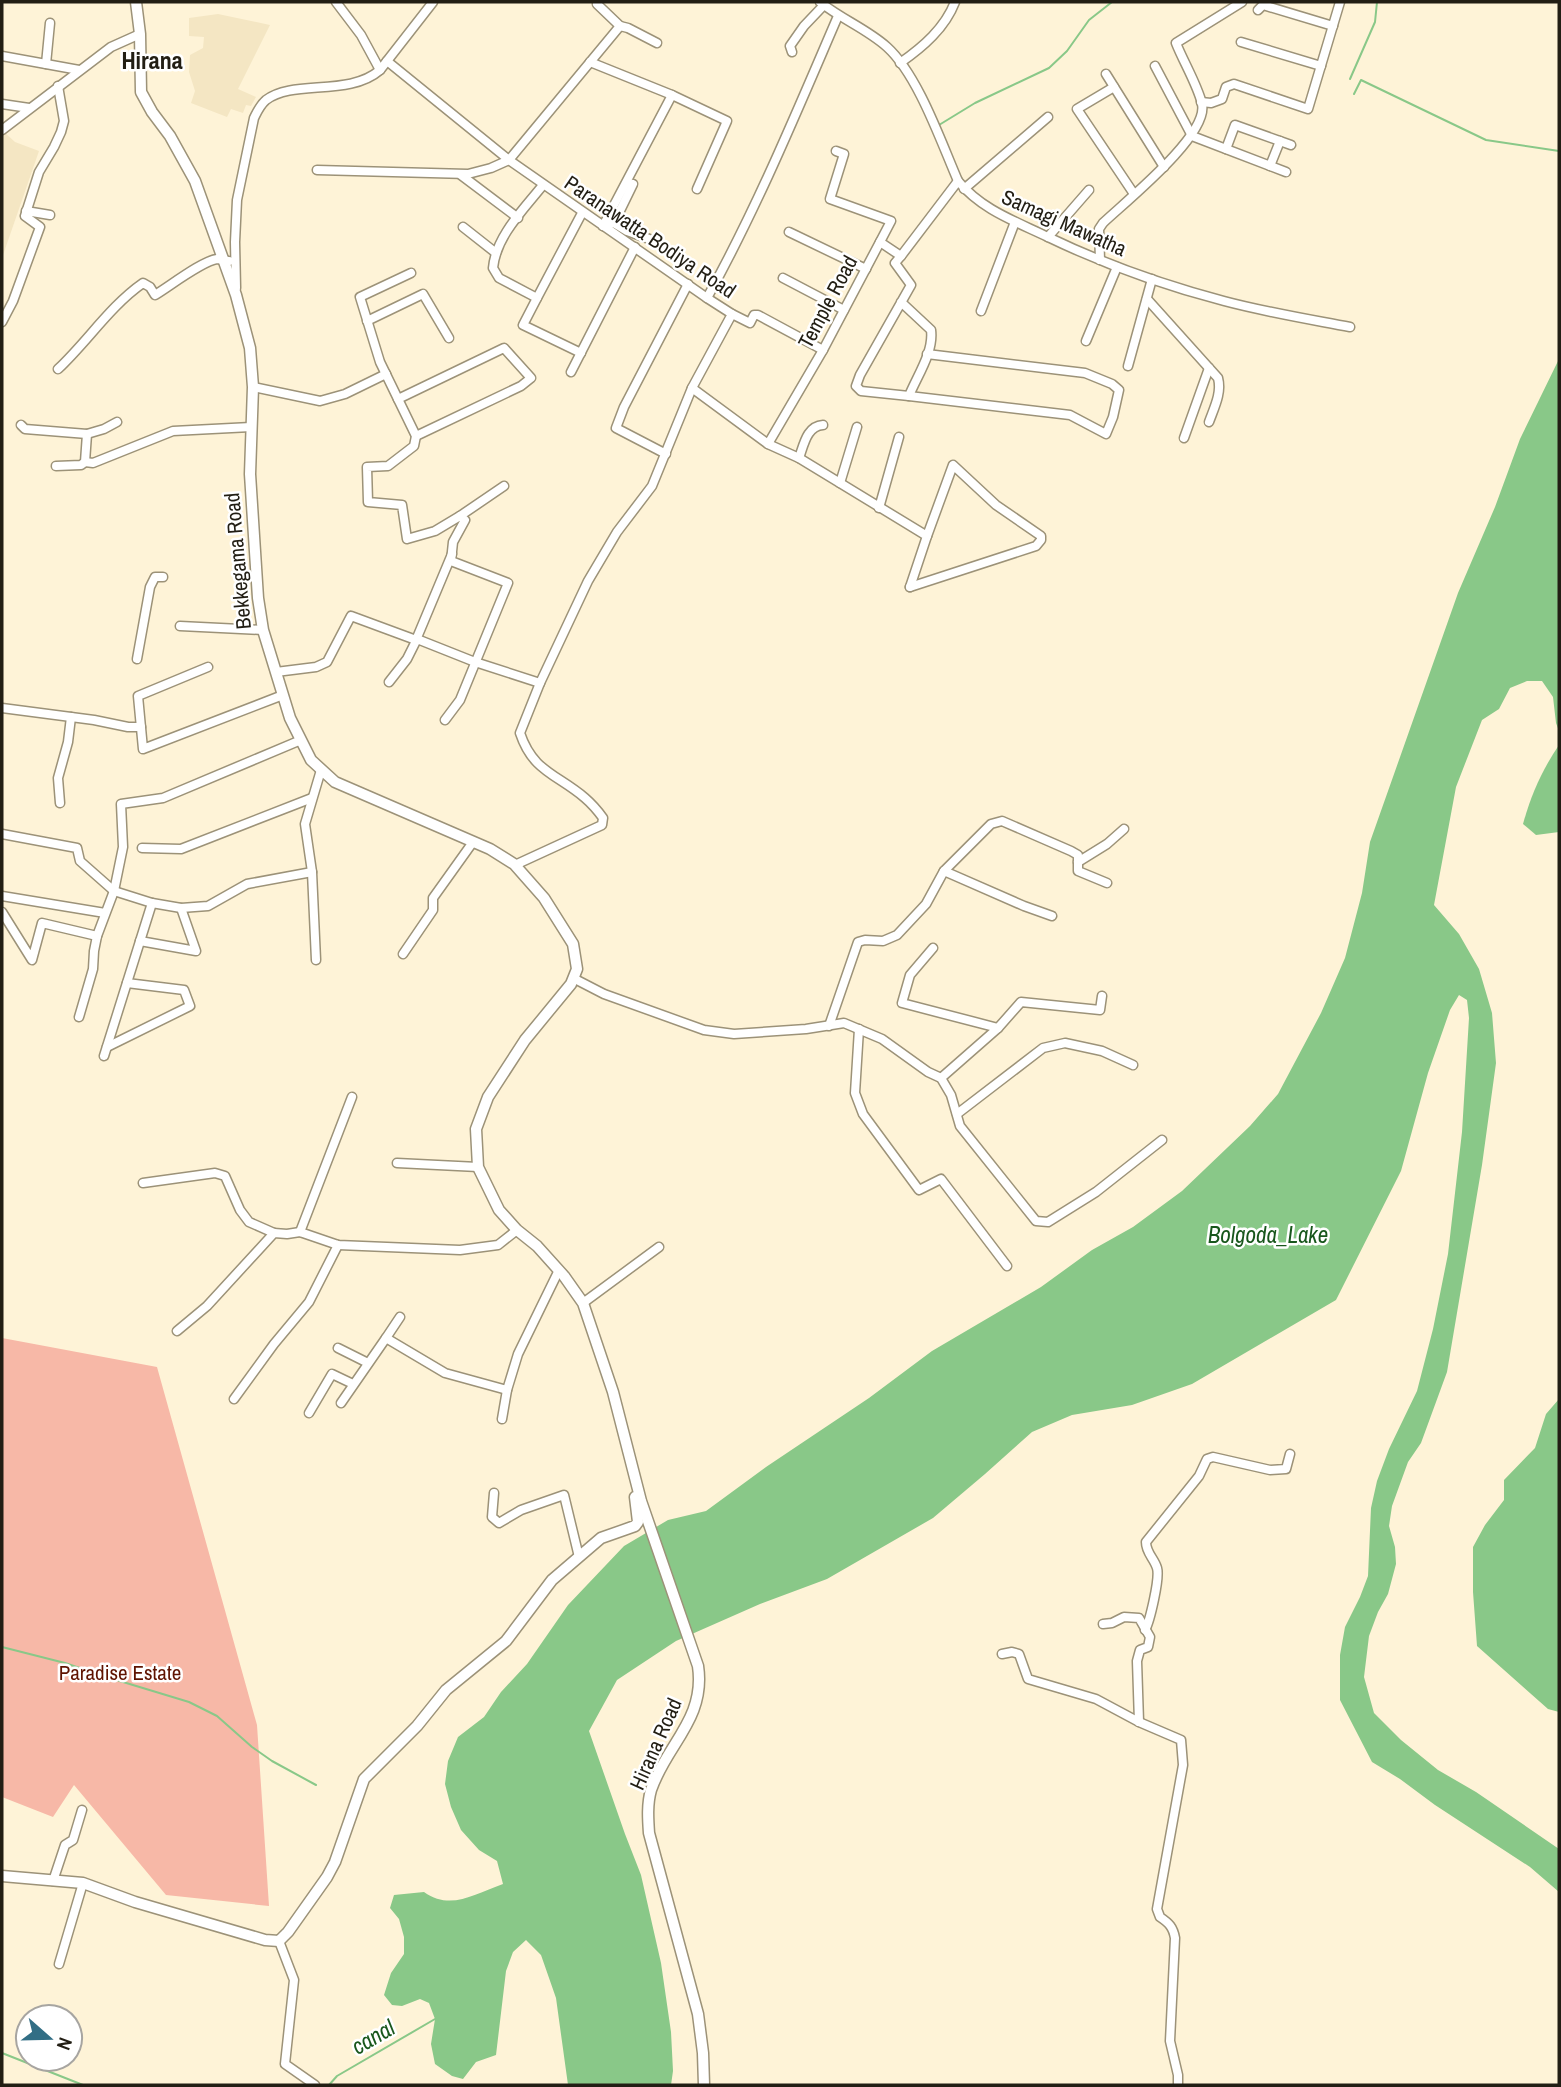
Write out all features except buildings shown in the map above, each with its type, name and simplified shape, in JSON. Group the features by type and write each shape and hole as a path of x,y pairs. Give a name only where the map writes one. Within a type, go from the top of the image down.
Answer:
{"street":[{"path":"136,2 141,92 190,172 236,295"},
{"path":"336,2 361,35 380,70"},
{"name":"Bekkegama Road","path":"433,2 380,70 369,79 352,84 284,92 268,99 260,106 254,118 237,200 235,262 236,295 250,348 253,387 250,474 258,598 263,630 290,718 311,760 335,782 490,849 515,865 544,898 573,944 577,969 573,978"},
{"path":"900,63 918,51 940,27 955,2"},
{"path":"1100,260 1099,229 1103,223 1164,167 1192,135 1201,118 1203,106 1176,43 1242,2"},
{"path":"1201,102 1211,103 1222,99 1226,87 1234,84 1308,108 1340,2"},
{"path":"792,52 790,46 822,3"},
{"name":"Samagi Mawatha","path":"822,3 888,48 919,94 958,181 989,209 1100,260 1152,279 1226,302 1350,327"},
{"path":"597,4 620,26 657,43"},
{"path":"1258,10 1262,5 1333,26"},
{"path":"707,298 735,248 838,16"},
{"path":"46,64 50,23"},
{"path":"317,170 461,175 491,168 509,160 620,26"},
{"path":"2,130 111,47 139,34"},
{"path":"1241,42 1321,66"},
{"path":"2,56 79,70"},
{"name":"Paranawatta Bodiya Road","path":"387,61 543,185 732,314 692,388 652,485 617,532 587,582 540,682 520,733 526,749 543,769 587,800 603,818 602,825 515,865"},
{"path":"590,62 727,121 696,190"},
{"path":"1155,66 1192,135 1286,172"},
{"path":"1106,74 1164,167"},
{"path":"2,322 13,301 40,228 24,216 39,172 54,148 64,121 58,86"},
{"path":"1114,87 1077,109 1134,194"},
{"path":"603,226 672,96"},
{"path":"2,104 29,108"},
{"path":"964,189 1048,117"},
{"path":"1226,149 1235,125 1291,145"},
{"path":"1270,166 1280,141"},
{"path":"836,151 844,154 830,199 891,221 880,242"},
{"path":"461,175 518,218"},
{"path":"928,354 1085,373 1112,384 1119,390 1113,417 1106,434 1070,415 870,393 861,391 856,386 911,285 895,263 958,181"},
{"path":"614,223 634,184"},
{"path":"537,298 499,278 493,268 503,238 543,185"},
{"path":"1048,237 1089,190"},
{"path":"26,211 50,215"},
{"path":"581,352 523,325 582,213"},
{"path":"981,312 1014,222"},
{"path":"603,226 614,223 652,240"},
{"path":"463,227 496,253"},
{"path":"789,232 866,270"},
{"name":"Temple Road","path":"768,444 823,350 880,242 901,256"},
{"path":"571,372 635,247"},
{"path":"58,369 125,298 143,283 150,287 155,295 216,259 235,262"},
{"path":"1086,341 1117,267"},
{"path":"411,273 360,297 386,374 416,436 414,446 388,466 367,467 368,502 402,505 407,539 435,531 504,486"},
{"path":"783,278 844,310"},
{"path":"1128,366 1152,279"},
{"path":"666,454 616,428 624,407 688,284"},
{"path":"367,321 423,294 449,338"},
{"path":"1147,299 1218,378 1220,386 1209,422"},
{"path":"901,302 931,330 932,337 928,354 909,396"},
{"path":"732,314 750,323 754,315 758,315 823,350"},
{"path":"398,399 504,348 531,378 521,386 416,436"},
{"path":"1184,438 1209,368"},
{"path":"253,387 320,401 345,394 386,374"},
{"path":"692,388 768,444 799,458 927,536"},
{"path":"21,425 25,429 87,434 117,422"},
{"path":"799,458 810,431 813,427 823,425"},
{"path":"85,461 93,463 173,432 251,427"},
{"path":"840,484 857,427"},
{"path":"56,466 81,465 85,461 87,434"},
{"path":"879,508 899,437"},
{"path":"953,465 996,505 1041,536 1041,540 1036,546 910,587 927,536 953,465"},
{"path":"445,720 460,700 508,583 451,561 453,542 465,520 460,516"},
{"path":"389,682 407,659 452,554"},
{"path":"136,659 150,587 155,577 163,576"},
{"path":"276,672 316,667 327,662 351,615 475,662 540,682"},
{"path":"180,626 263,630"},
{"path":"208,667 138,696 143,749 283,695"},
{"path":"2,708 141,727"},
{"path":"60,803 58,778 68,742 71,717"},
{"path":"79,1017 93,969 97,936 114,891 123,847 121,804 163,798 301,740"},
{"path":"316,960 312,872 305,824 321,770"},
{"path":"142,848 181,849 312,798"},
{"path":"829,1026 858,942 883,941 897,935 926,904 944,871 991,824 1002,821 1071,851 1078,855 1078,871 1107,883"},
{"path":"1078,862 1107,844 1124,829"},
{"path":"2,834 77,848 80,861 114,891 152,904 181,908 208,906 247,884 312,872"},
{"path":"403,954 433,910 433,898 473,842"},
{"path":"944,871 1052,916"},
{"path":"2,896 105,913"},
{"path":"127,982 184,990 190,1006 105,1052 127,982 140,941 152,904"},
{"path":"140,941 196,951 181,908"},
{"path":"2,912 32,960 42,923 97,936"},
{"path":"933,948 910,975 902,1003 998,1028"},
{"path":"659,1247 583,1303 559,1270 499,1210 478,1167 476,1129 488,1097 525,1040 573,978 604,994 704,1030 734,1034 806,1029 844,1023 882,1039 928,1072 941,1078 961,1126 1036,1221 1048,1222 1096,1192 1162,1140"},
{"path":"941,1078 998,1028 1021,1002 1100,1010 1102,996"},
{"path":"859,1029 855,1093 863,1114 919,1190 941,1179 1007,1266"},
{"path":"957,1114 1043,1048 1065,1043 1102,1051 1133,1065"},
{"path":"300,1232 352,1097"},
{"path":"397,1164 478,1167"},
{"path":"142,1183 215,1173 225,1177 240,1210 249,1222 274,1233 300,1232 338,1245 460,1250 498,1245 517,1230"},
{"path":"177,1331 207,1306 274,1233"},
{"path":"234,1399 309,1302 338,1245"},
{"path":"502,1419 518,1354 559,1270"},
{"name":"Hirana Road","path":"583,1303 613,1392 636,1486 692,1649 701,1684 689,1721 651,1792 648,1815 649,1833 698,2014 704,2085"},
{"path":"341,1403 400,1317"},
{"path":"386,1338 445,1373 508,1390"},
{"path":"338,1348 368,1363"},
{"path":"309,1413 332,1374 353,1384"},
{"path":"1144,1630 1150,1621 1158,1579 1157,1568 1146,1550 1146,1542 1199,1476 1208,1458 1270,1471 1286,1469 1290,1454"},
{"path":"279,1941 327,1877 335,1862 364,1779 417,1726 446,1690 506,1641 552,1580 601,1538 635,1527 638,1522 634,1493 636,1486"},
{"path":"495,1493 492,1517 499,1523 521,1510 564,1495 579,1557"},
{"path":"1102,1624 1124,1617 1139,1619 1150,1637 1148,1647 1140,1650 1137,1661 1139,1722"},
{"path":"1002,1654 1020,1654 1028,1679 1096,1699 1181,1740 1183,1757 1157,1909 1160,1917 1173,1929 1175,1938 1170,2041 1178,2085"},
{"path":"53,1881 65,1845 73,1840 82,1810"},
{"path":"2,1876 83,1883 135,1902 265,1940 279,1941"},
{"path":"59,1964 83,1883"},
{"path":"279,1941 293,1980 285,2064 315,2085"}],"shaded area":[{"path":"218,14 270,25 238,89 256,97 251,106 246,105 243,113 231,109 227,117 191,103 195,91 189,72 190,55 203,48 204,37 189,36 189,18"},
{"path":"4,132 15,142 39,151 2,258 2,134"}],"green space":[{"name":"Paradise Estate","path":"2,1338 157,1367 257,1725 269,1906 166,1895 74,1785 53,1817 2,1797"}],"water":[{"name":"Bolgoda_Lake","path":"1559,359 1559,731 1553,697 1542,681 1527,681 1510,688 1499,709 1482,720 1456,787 1434,905 1459,934 1479,969 1492,1013 1496,1063 1482,1165 1447,1372 1421,1443 1408,1462 1392,1506 1389,1526 1396,1564 1388,1594 1369,1636 1364,1677 1374,1713 1401,1740 1438,1770 1476,1792 1559,1849 1559,1892 1530,1867 1372,1762 1340,1700 1340,1655 1345,1627 1368,1576 1371,1508 1377,1481 1417,1391 1448,1254 1462,1132 1469,1018 1467,1000 1459,995 1450,1010 1428,1073 1401,1171 1336,1300 1192,1384 1132,1405 1072,1415 1032,1432 933,1518 827,1579 760,1604 676,1641 617,1680 589,1731 641,1875 661,1963 671,2032 671,2085 568,2085 556,1998 541,1955 526,1940 513,1952 506,1971 496,2055 476,2062 463,2079 452,2076 435,2064 431,2044 435,2019 429,2003 420,1999 402,2006 392,2005 384,1995 391,1973 404,1954 404,1937 399,1919 390,1908 394,1895 424,1892 444,1900 463,1899 503,1884 497,1861 479,1850 461,1830 451,1807 445,1784 448,1761 458,1737 484,1717 501,1692 527,1664 568,1605 624,1546 668,1520 706,1511 932,1351 1041,1287 1092,1250 1133,1227 1182,1191 1250,1126 1278,1094 1321,1013 1345,958 1362,893 1370,842 1458,593 1495,507 1520,439"},
{"path":"1559,745 1559,832 1536,835 1523,824 1538,783"},
{"path":"1559,1399 1559,1712 1548,1709 1477,1646 1473,1547 1504,1500 1504,1480 1535,1448 1546,1414"}],"waterway":[{"path":"939,125 975,103 1049,68 1067,51 1089,20 1112,2"},
{"path":"1350,79 1375,22 1377,2"},
{"path":"1354,94 1361,80 1486,140 1559,151"},
{"path":"2,1647 65,1663 189,1702 217,1716 272,1761 316,1785"},
{"name":"canal","path":"329,2085 337,2076 435,2019"},
{"name":"canal","path":"2,2053 83,2085"}],"district":[{"name":"Hirana","path":"152,61"}]}
